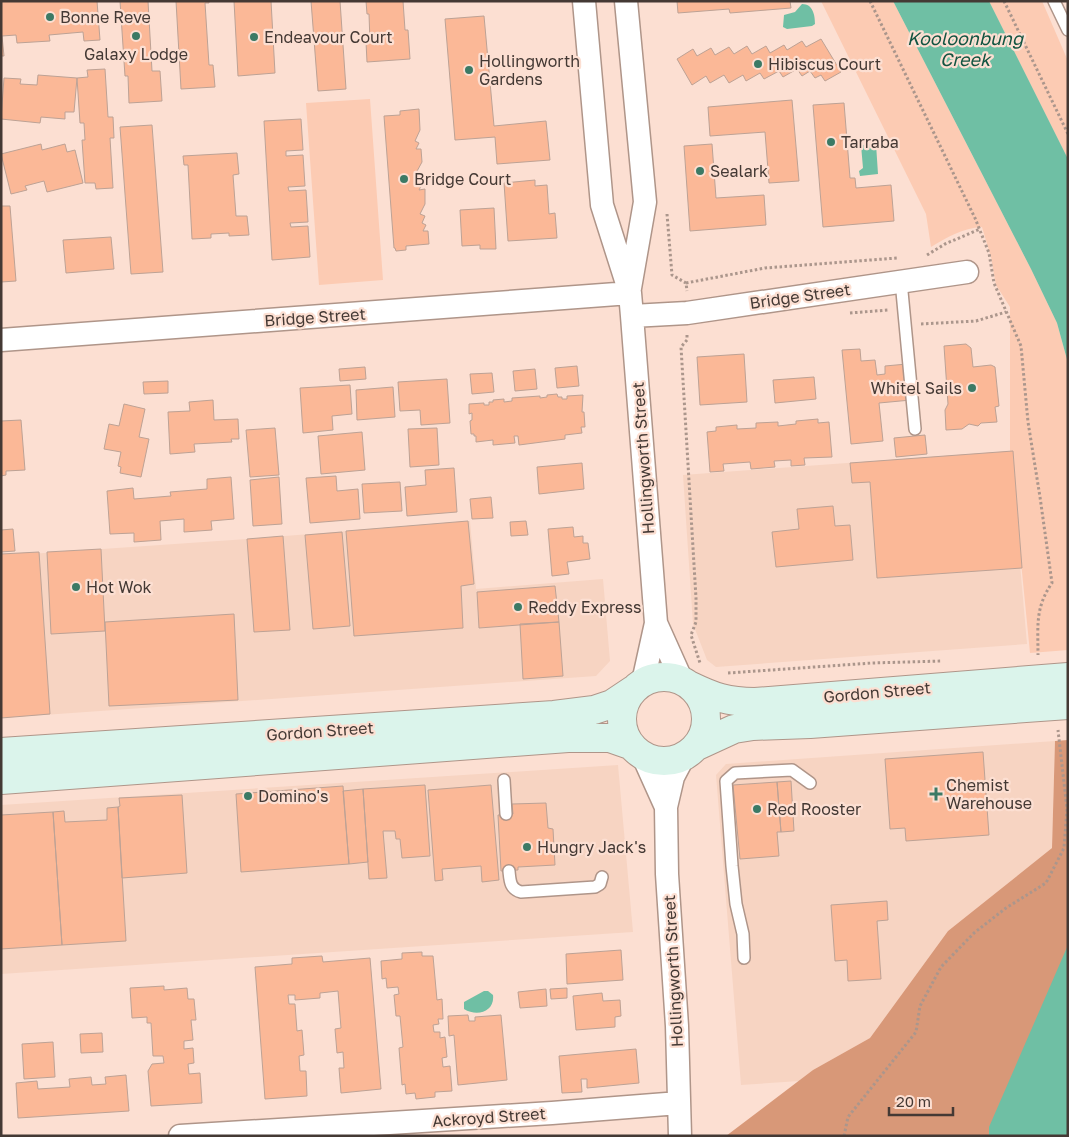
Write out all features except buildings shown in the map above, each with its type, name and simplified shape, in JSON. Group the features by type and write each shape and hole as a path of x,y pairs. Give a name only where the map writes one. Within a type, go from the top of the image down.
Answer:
{"main road":[{"name":"Gordon Street","path":"691,678 714,697 733,702 768,702 1068,677"},
{"path":"652,678 691,678 706,713 706,728 691,751 669,761 652,760 637,751 625,737 621,719 623,707 628,696 638,686 652,678"},
{"name":"Gordon Street","path":"1,752 554,715 594,710 612,704 638,686"},
{"name":"Gordon Street","path":"691,751 734,729 753,726 810,724 1068,705"},
{"name":"Gordon Street","path":"1,780 568,738 610,738 637,751"}],"street":[{"name":"Hollingworth Street","path":"584,1 602,205 630,293 632,316 656,623 638,686"},
{"name":"Hollingworth Street","path":"626,1 645,202 630,293"},
{"name":"Bridge Street","path":"632,316 687,312 968,272"},
{"name":"Bridge Street","path":"1,340 630,293"},
{"name":"Hollingworth Street","path":"656,623 691,678"},
{"name":"Hollingworth Street","path":"637,751 666,807"},
{"name":"Hollingworth Street","path":"680,1136 677,1026 667,874 666,807 672,777 691,751"},
{"name":"Ackroyd Street","path":"180,1136 552,1114 679,1103"}],"lane":[{"path":"1054,1 1068,30"},
{"path":"902,282 915,430"},
{"path":"744,958 743,934 736,904 733,876 726,781 735,773 792,770 810,783"},
{"path":"504,780 506,814"},
{"path":"509,871 512,888 520,892 595,888 600,884 602,877"}],"path":[{"path":"870,1 980,229 989,253 994,283 1021,346 1028,422 1052,583 1044,595 1038,610 1038,655"},
{"path":"1004,1 1068,134"},
{"path":"926,256 945,244 980,229"},
{"path":"686,283 765,268 906,258"},
{"path":"845,314 904,309"},
{"path":"905,325 976,321 1006,312"},
{"path":"686,330 687,340 681,347 696,598 696,622 691,635 691,678"},
{"path":"719,674 884,663"},
{"path":"844,1136 848,1117 916,1032 920,1006 940,966 974,933 1006,908 1046,883 1064,848 1067,809 1058,730"}],"shaded area":[{"path":"821,1 893,1 1057,323 1068,363 1068,650 1030,653 1010,451 1010,307 996,285 991,257 982,227 962,231 931,247 926,214"},
{"path":"989,1 1042,1 1068,61 1068,159"},
{"path":"370,99 383,280 319,285 306,103"},
{"path":"1010,451 1027,644 716,667 707,660 693,624 683,475"},
{"path":"470,521 476,589 603,579 610,661 596,676 1,718 1,556"},
{"path":"1068,740 1068,1136 726,1136 813,1070 870,1038 948,931 1052,848 1055,741"},
{"path":"1055,741 1052,848 948,931 870,1038 813,1070 799,1081 741,1085 716,775 726,764"},
{"path":"618,765 633,932 1,974 1,805"}],"water":[{"name":"Kooloonbung Creek","path":"893,1 989,1 1068,159 1068,363 1057,323 1031,269"},
{"path":"802,4 806,4 811,8 815,24 787,29 783,27 784,15 795,12"},
{"path":"876,144 878,174 860,176 859,171 863,168 861,145"},
{"path":"1068,945 1068,1136 989,1136 989,1127"},
{"path":"484,991 488,991 493,995 493,1001 488,1009 474,1013 464,1009 464,1002"}],"place":[{"name":"Bonne Reve","path":"50,17"},
{"name":"Galaxy Lodge","path":"136,36"},
{"name":"Endeavour Court","path":"254,37"},
{"name":"Hibiscus Court","path":"758,64"},
{"name":"Hollingworth Gardens","path":"469,70"},
{"name":"Tarraba","path":"831,142"},
{"name":"Sealark","path":"700,171"},
{"name":"Bridge Court","path":"404,179"},
{"name":"Whitel Sails","path":"972,388"},
{"name":"Hot Wok","path":"76,587"},
{"name":"Reddy Express","path":"518,607"},
{"name":"Chemist Warehouse","path":"936,794"},
{"name":"Domino's","path":"248,796"},
{"name":"Red Rooster","path":"757,809"},
{"name":"Hungry Jack's","path":"527,847"}]}
